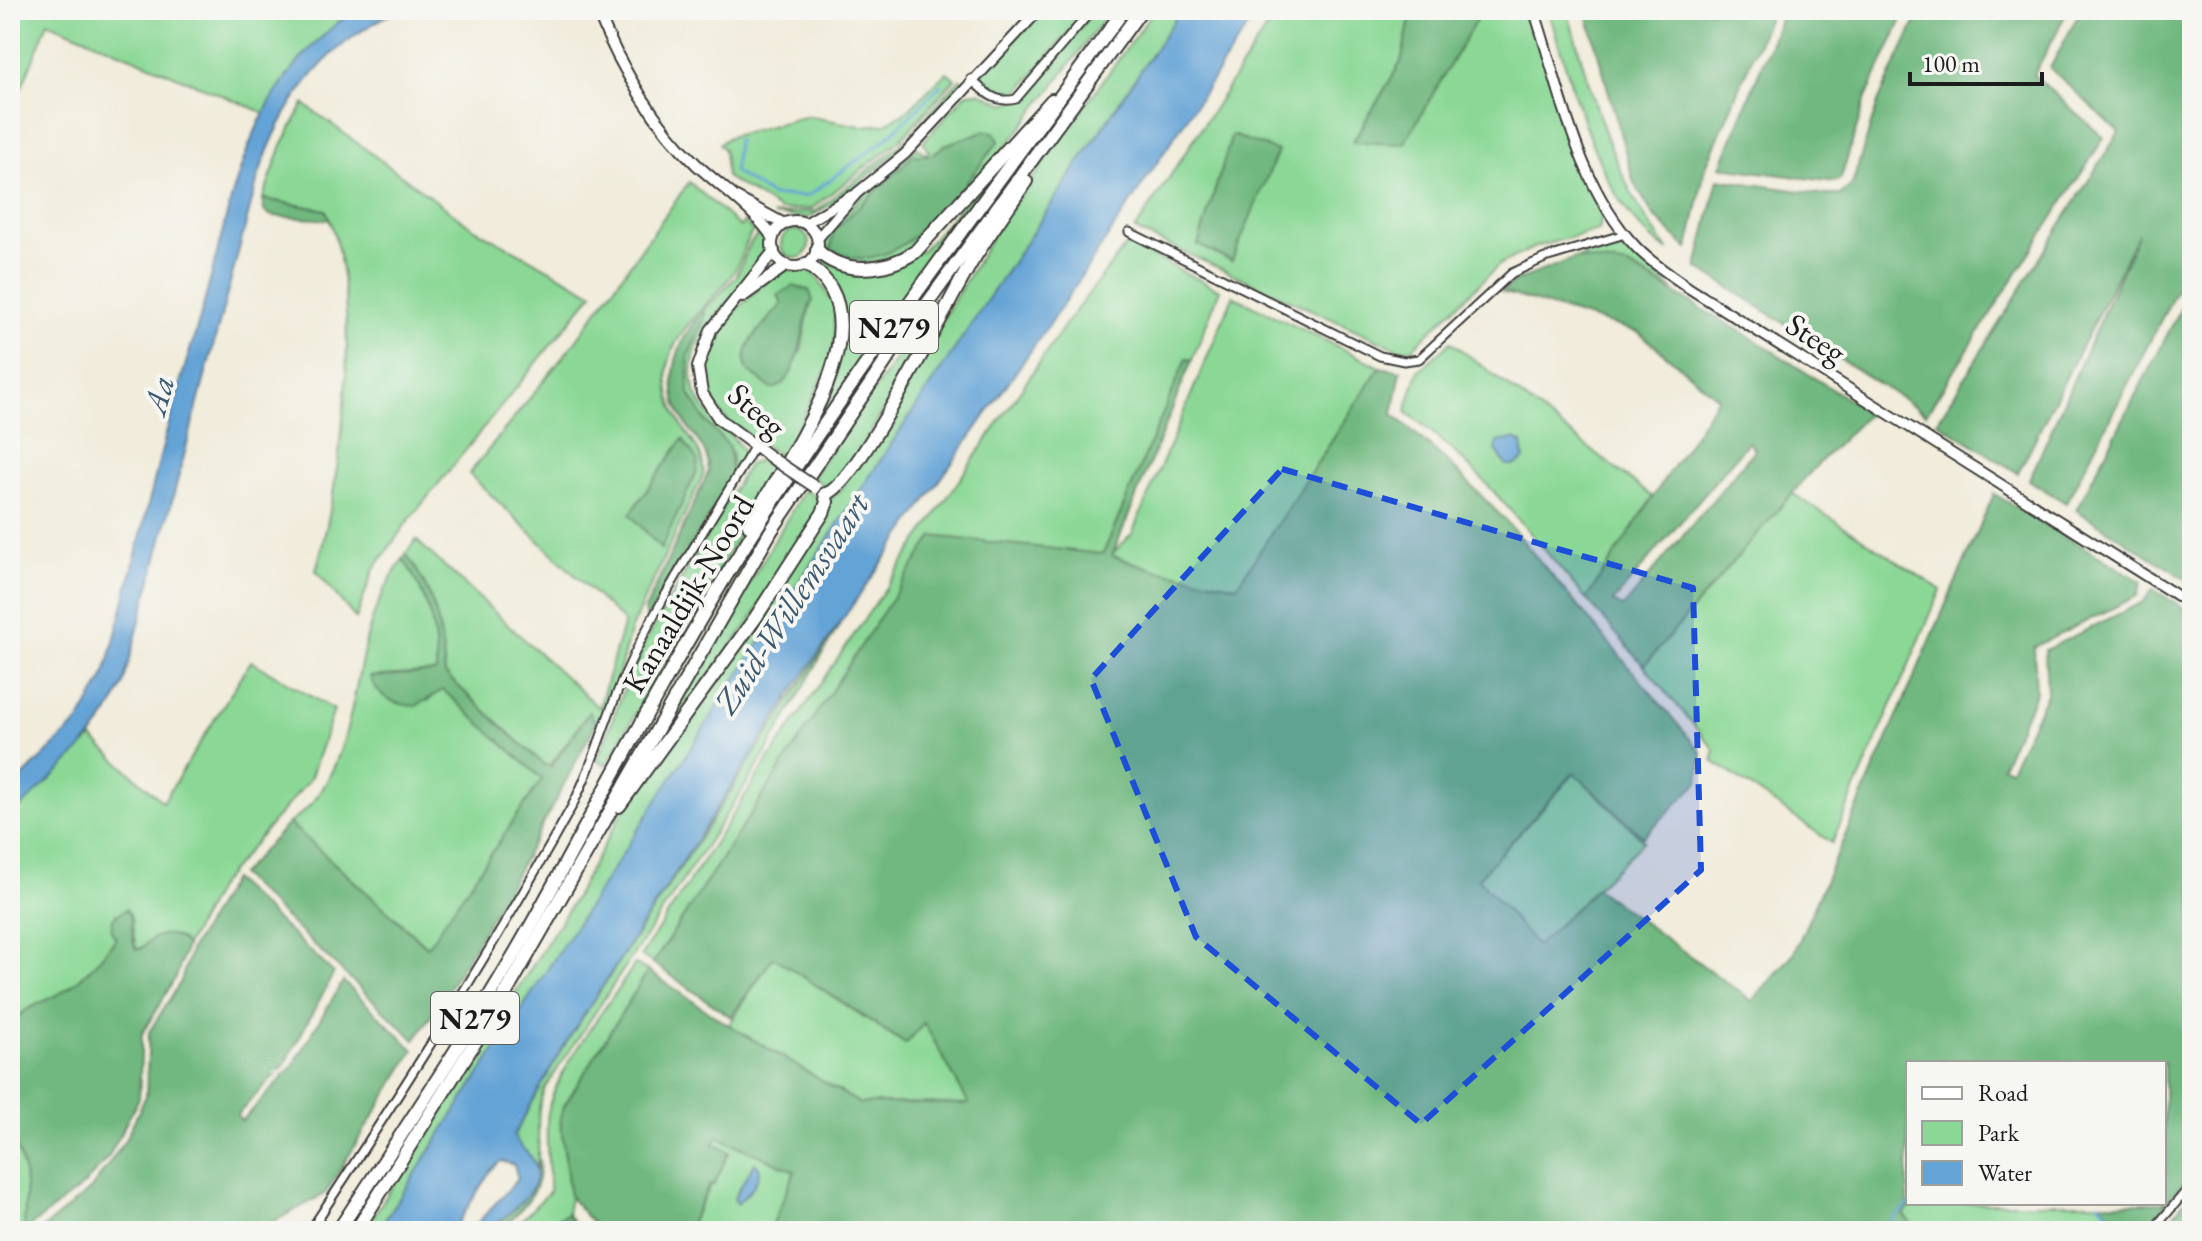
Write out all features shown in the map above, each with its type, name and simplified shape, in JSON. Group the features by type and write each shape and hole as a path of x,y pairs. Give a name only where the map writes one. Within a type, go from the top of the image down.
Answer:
{"highway":[{"name":"Kanaaldijk-Noord","path":"338,1231 446,1066 532,923 729,571 834,411 1124,10"},
{"name":"Kanaaldijk-Noord","path":"356,1231 489,1022 724,608 795,494 892,352 1141,10"},
{"name":"N279","path":"817,244 833,262 870,268 886,266 915,252 1043,108 1067,88"},
{"name":"N279","path":"593,841 756,617 823,513 827,502 820,490 838,489 876,431 973,259 1032,172 1054,129"},
{"name":"N279","path":"729,571 739,544 836,365 841,341 840,311 825,278 806,264"}],"main road":[{"path":"597,10 619,62 652,113 695,163 734,197 773,238 774,251 787,265 806,264 817,244 806,223 795,221 784,224 773,238"},
{"path":"734,197 784,224"},
{"name":"Steeg","path":"774,251 706,339 699,379 707,404 719,419 754,447 820,490"},
{"name":"Steeg","path":"734,303 787,265"}],"street":[{"path":"806,223 857,193 905,154 971,79 1039,10"},
{"path":"971,79 987,94 1001,101 1016,99 1092,10"},
{"name":"Steeg","path":"1534,10 1580,152 1608,210 1648,258 1689,288 2192,605"},
{"path":"817,244 857,193"},
{"path":"1129,232 1380,356 1404,361 1426,354 1512,273 1545,258 1625,234"},
{"name":"Kanaaldijk-Noord","path":"310,1231 446,1023 519,900 598,754 624,675 643,638 754,447"},
{"path":"2152,1231 2192,1184"}],"highlighted area":[{"path":"1282,469 1693,588 1701,870 1421,1124 1196,937 1091,679"}],"green space":[{"path":"10,10 354,10 303,57 264,113 48,22 18,97 10,94"},
{"path":"1045,10 1087,10 1017,94 1000,96 984,87 981,77 988,65"},
{"path":"1095,10 1111,10 1014,137 912,250 874,264 840,260 823,248 823,236 869,189 917,148 926,154 929,152 923,142 967,93 979,92 1005,104 1022,98","holes":["984,131 998,142 947,203 903,243 879,254 855,257 831,248 834,230 914,155 932,155 945,145"]},
{"path":"1154,10 1181,10 777,616 378,1231 364,1231 569,908 628,802 830,499 841,490 999,225"},
{"path":"1278,10 1412,10 1401,62 1353,141 1403,144 1482,10 1528,10 1578,161 1603,212 1599,230 1535,247 1500,264 1412,349 1398,349 1135,230","holes":["1232,135 1232,261 1198,245"]},
{"path":"1412,10 1482,10 1404,144 1353,142 1401,62"},
{"path":"1548,10 1567,10 1618,166 1632,195 1669,251 1645,232 1624,207 1607,176 1579,108"},
{"path":"1586,10 1772,10 1705,169 1688,249 1654,216 1634,183"},
{"path":"1784,10 1895,10 1905,13 1866,98 1841,178 1835,182 1721,167"},
{"path":"1921,10 2068,10 2034,75 2104,138 1926,414 1697,267 1718,179 1827,195 1840,195 1852,185 1878,102"},
{"path":"2081,10 2192,10 2192,260 2066,503 2029,480 2138,234 2018,473 1937,422 2119,132 2050,68"},
{"path":"947,72 955,79 900,140 811,209 780,210 726,177 724,150 719,144 729,137 807,116 861,126 886,124 908,110"},
{"path":"960,79 964,82 914,139 837,201 808,218 773,215 816,211 904,142"},
{"path":"304,104 473,228 593,293 405,525 373,571 356,619 316,571 334,487 345,390 345,293 338,249 326,210 263,199 282,145"},
{"path":"984,131 994,132 999,141 948,204 904,244 880,255 856,258 831,249 834,230 914,155 932,155 945,145"},
{"path":"1232,135 1278,151 1232,261 1198,245"},
{"path":"1016,144 782,474 824,395 836,368 842,341 842,314 833,288 814,262 818,257 848,269 922,251"},
{"path":"689,182 740,227 744,221 753,231 732,275 680,336 668,370 669,390 676,414 698,450 703,475 631,628 606,721 596,723 589,712 548,768 445,674 435,611 416,568 406,554 416,540 599,708 624,622 469,474 575,342","holes":["683,440 697,471 661,548 630,514"]},
{"path":"263,199 326,210 330,220 272,216 264,211"},
{"path":"762,229 766,246 761,262 715,318 701,339 693,363 694,388 703,407 743,451 742,462 732,480 732,454 697,409 689,393 688,356 705,318 704,310 736,277 750,244"},
{"path":"795,230 805,234 809,244 805,254 795,258 785,254 781,244 785,234"},
{"path":"981,239 918,355 840,481 826,487 812,477"},
{"path":"1127,244 1220,290 1192,360 1186,359 1104,554 752,814 653,963 641,956 761,771 1067,322"},
{"path":"1604,248 1635,256 1674,291 1628,266 1577,258"},
{"path":"1575,258 1628,266 1757,341 1869,413 1814,468 1644,666 1586,599 1718,398 1638,332 1502,292 1513,282","holes":["1748,442 1755,450 1623,607 1613,602"]},
{"path":"809,270 816,275 834,304 835,353 783,458 732,424 713,403 704,382 705,362 726,322 777,272","holes":["782,300 810,304 801,351 783,383 772,389 748,370 749,344 782,304"]},
{"path":"793,286 809,290 813,301 790,375 772,389 747,370 745,360 750,342 782,304 778,295"},
{"path":"2192,287 2192,583 2076,510"},
{"path":"1233,296 1380,367 1237,586 1156,570 1111,555 1132,534"},
{"path":"704,310 705,318 688,356 689,393 706,422 729,446 732,479 647,619 644,612 708,473 705,452 678,409 673,379 679,350"},
{"path":"1451,342 1654,498 1586,599 1479,476 1406,412 1418,371"},
{"path":"1186,359 1192,360 1112,556 1156,570 1237,586 1380,367 1401,371 1393,414 1449,463 1506,521 1702,753 1698,783 1643,837 1574,773 1478,878 1537,946 1596,888 1752,1001 1794,953 1994,494 2142,582 2137,596 2034,647 2036,692 2002,766 2010,769 2047,694 2045,650 2143,602 2153,589 2192,614 2192,1173 2166,1204 2166,1061 1906,1061 1906,1205 1912,1205 1903,1215 1918,1231 770,1231 795,1171 718,1137 714,1144 729,1152 714,1185 710,1184 686,1231 599,1231 570,1197 560,1118 564,1106 648,971 722,1021 859,1103 969,1104 924,1023 906,1044 773,957 731,1017 653,963 933,536 1103,554"},
{"path":"683,439 698,461 697,471 661,549 630,514"},
{"path":"760,460 776,471 606,765 597,761 636,657 748,465"},
{"path":"804,490 820,499 820,508 754,615 636,778"},
{"path":"1792,493 1941,590 1832,843 1713,761 1714,749 1644,666"},
{"path":"406,554 424,582 435,611 445,674 543,764 551,767 589,712 596,723 487,924 415,1040 240,875 289,823 427,947 542,779 443,690 416,706 388,699 373,684 370,677 436,672 433,627 419,585 403,559"},
{"path":"403,559 425,599 433,627 436,673 371,677 427,701 443,689 542,779 428,947 289,823 310,806 337,760 346,734 370,626 384,591"},
{"path":"840,624 757,768 545,1088 539,1109 536,1172 514,1135 562,1049"},
{"path":"251,661 334,710 310,779 219,885 186,946 181,939 136,949 130,914 116,914 111,930 116,939 92,968 71,987 29,1009 10,1025 10,817 92,738 163,802"},
{"path":"1575,773 1644,841 1537,946 1478,878"},
{"path":"232,879 334,973 285,1064 237,1115 242,1121 292,1067 343,981 414,1050 325,1194 256,1231 40,1231 91,1189 124,1142 146,1096 149,1032 181,981 190,951"},
{"path":"126,909 131,919 136,949 163,935 175,936 186,946 177,975 142,1034 139,1098 109,1156 84,1185 24,1231 23,1170 10,1137 10,1025 29,1009 62,992 85,975 116,939 111,930 113,918"},
{"path":"773,957 905,1044 924,1022 969,1104 859,1103 729,1025"},
{"path":"635,964 648,971 564,1106 560,1118 570,1197 567,1214 534,1231 511,1231 549,1192 548,1112 561,1076"},
{"path":"10,1137 23,1170 24,1231 10,1231"},
{"path":"717,1137 795,1171 770,1231 686,1231 729,1153 714,1144"},
{"path":"539,1158 538,1181 529,1199 500,1231 488,1231 532,1189"},
{"path":"2192,1193 2192,1231 2160,1231"},
{"path":"1912,1205 2102,1205 2125,1231 1918,1231 1903,1214"},
{"path":"2102,1205 2165,1205 2143,1231 2125,1231"},
{"path":"567,1214 581,1231 534,1231 538,1228"}],"water":[{"path":"354,10 400,10 374,23 329,57 294,100 268,150 123,685 102,723 88,740 10,817 10,789 80,720 104,677 168,427 230,205 260,121 283,81 314,45"},
{"name":"Zuid-Willemsvaart","path":"1181,10 1259,10 1053,319 798,683 562,1049 514,1135 533,1160 536,1171 530,1191 488,1231 470,1231 518,1179 514,1165 501,1161 491,1170 453,1231 378,1231 777,615"},
{"path":"1514,439 1522,443 1524,459 1516,465 1506,465 1496,450 1497,442"},
{"path":"755,1163 760,1169 756,1181 737,1204 734,1198"}],"waterway":[{"path":"737,140 734,172 772,196 808,196 886,139 941,85"},
{"path":"1880,1231 1909,1205"},
{"path":"2101,1205 2123,1231"}],"water label":[{"name":"Aa","path":"158,395"}]}
